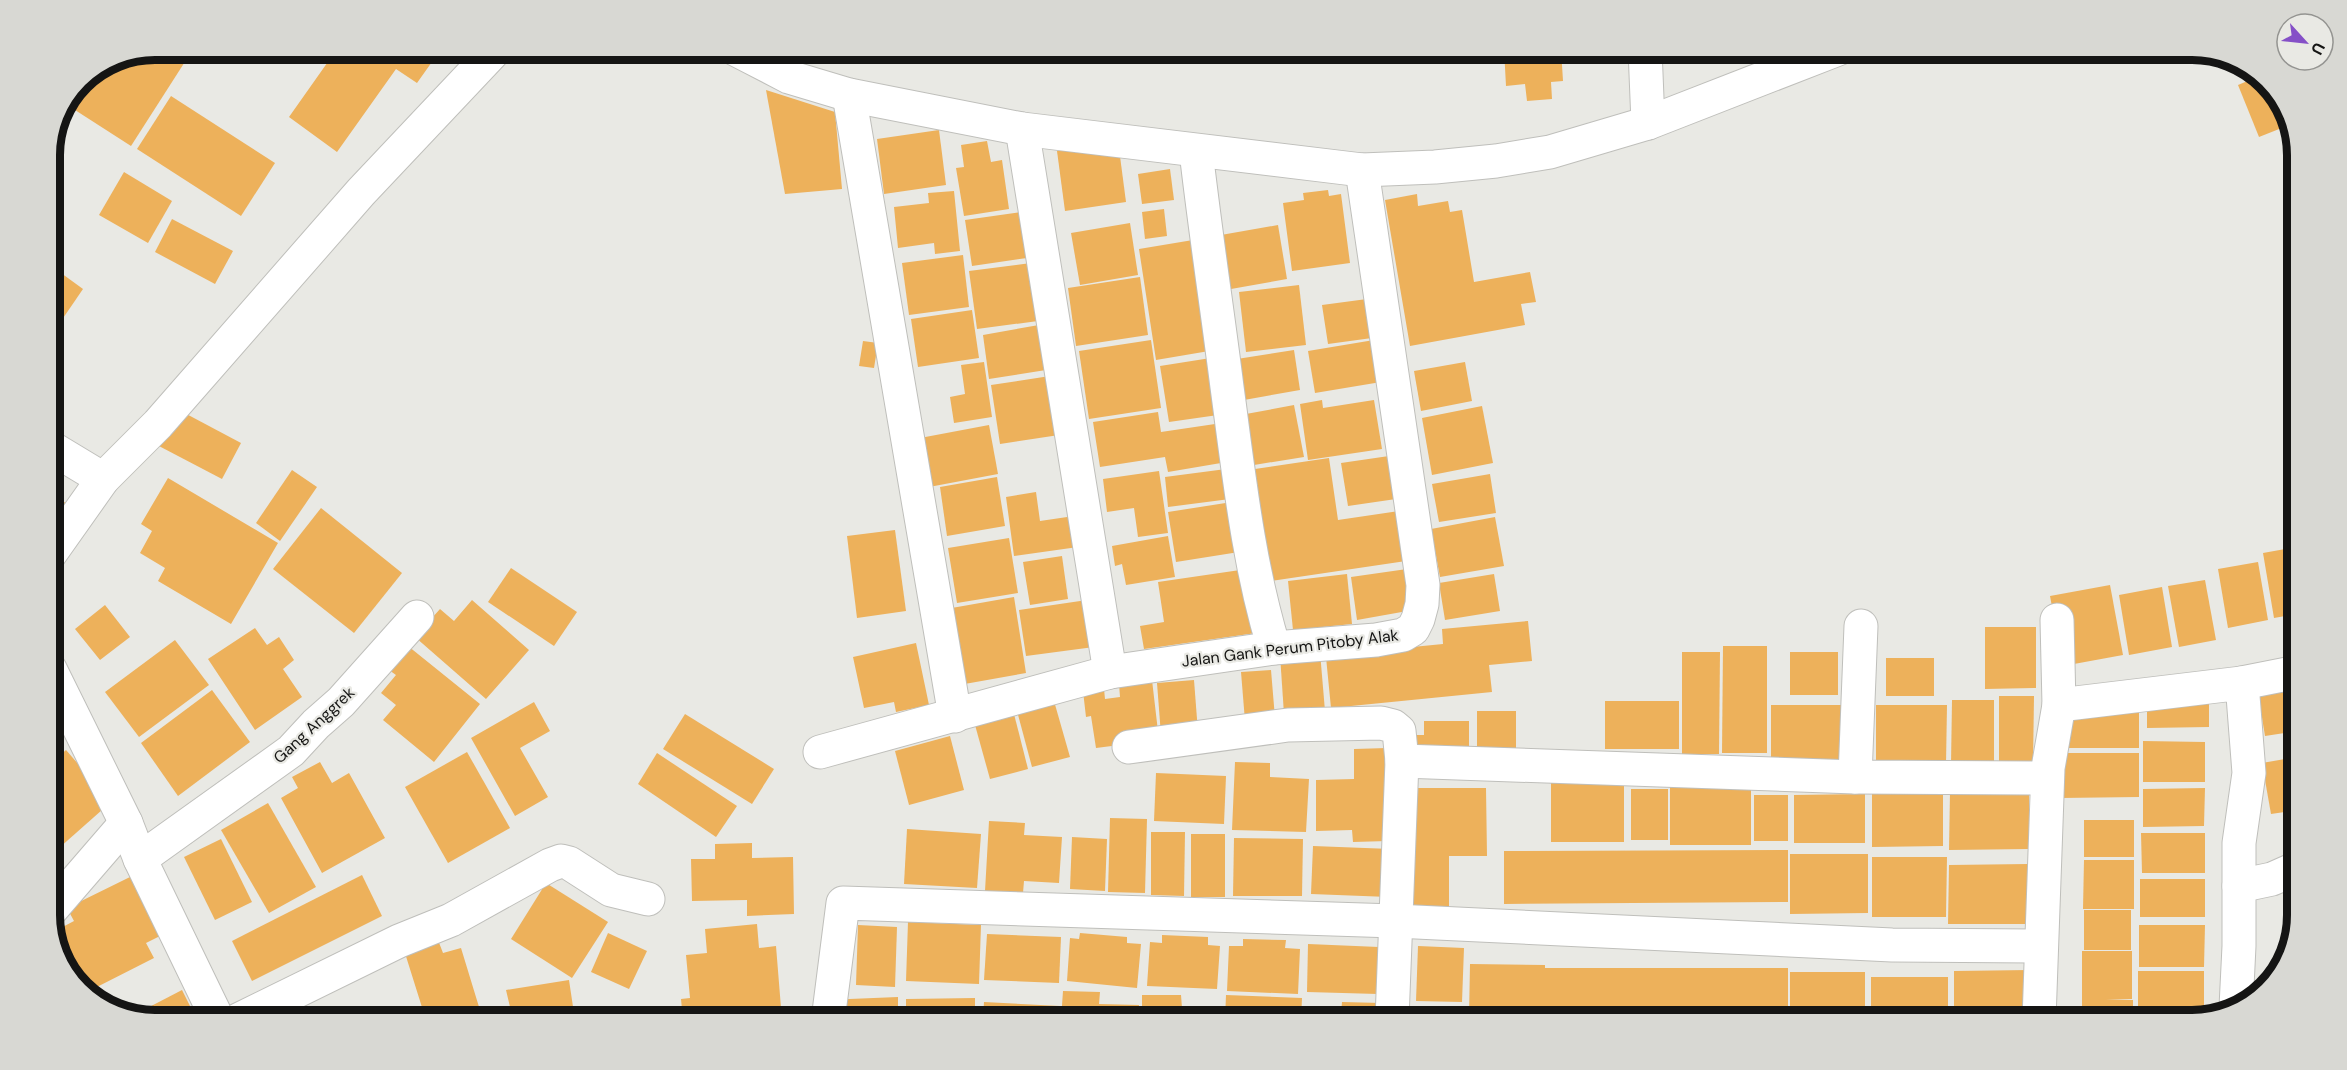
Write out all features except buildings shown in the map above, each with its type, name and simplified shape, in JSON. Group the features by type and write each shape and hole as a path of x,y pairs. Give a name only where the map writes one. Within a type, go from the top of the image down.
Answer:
{"street":[{"path":"60,540 103,479 158,424 362,192 487,60"},
{"path":"755,60 789,77 849,95 1022,129 1362,170 1435,168 1550,152 1648,123 1812,60"},
{"path":"1645,60 1648,123"},
{"path":"849,95 955,716"},
{"path":"1022,129 1110,672"},
{"path":"1196,151 1246,530 1263,612 1274,648"},
{"name":"Jalan Gank Perum Pitoby Alak","path":"820,752 1110,672 1274,648 1376,640 1403,635 1413,629 1422,604 1423,585 1362,170"},
{"path":"60,453 103,479"},
{"name":"Gang Anggrek","path":"140,859 291,751 341,702 417,617"},
{"path":"2039,1010 2048,778 2059,705 2057,620"},
{"path":"1855,777 1861,626"},
{"path":"2059,705 2242,683 2287,674"},
{"path":"2236,999 2239,843 2249,773 2242,683"},
{"path":"60,689 126,823 140,859 213,1010"},
{"path":"1129,747 1288,725 1381,723 1399,730 1402,761 1392,1010"},
{"path":"1402,761 1855,777 2048,778"},
{"path":"60,900 126,823"},
{"path":"258,1010 399,941 451,920 550,864 561,861 569,863 611,890 648,899"},
{"path":"2239,886 2272,879 2287,873"},
{"path":"829,1010 843,903 1395,921 1892,945 2041,946"}]}
